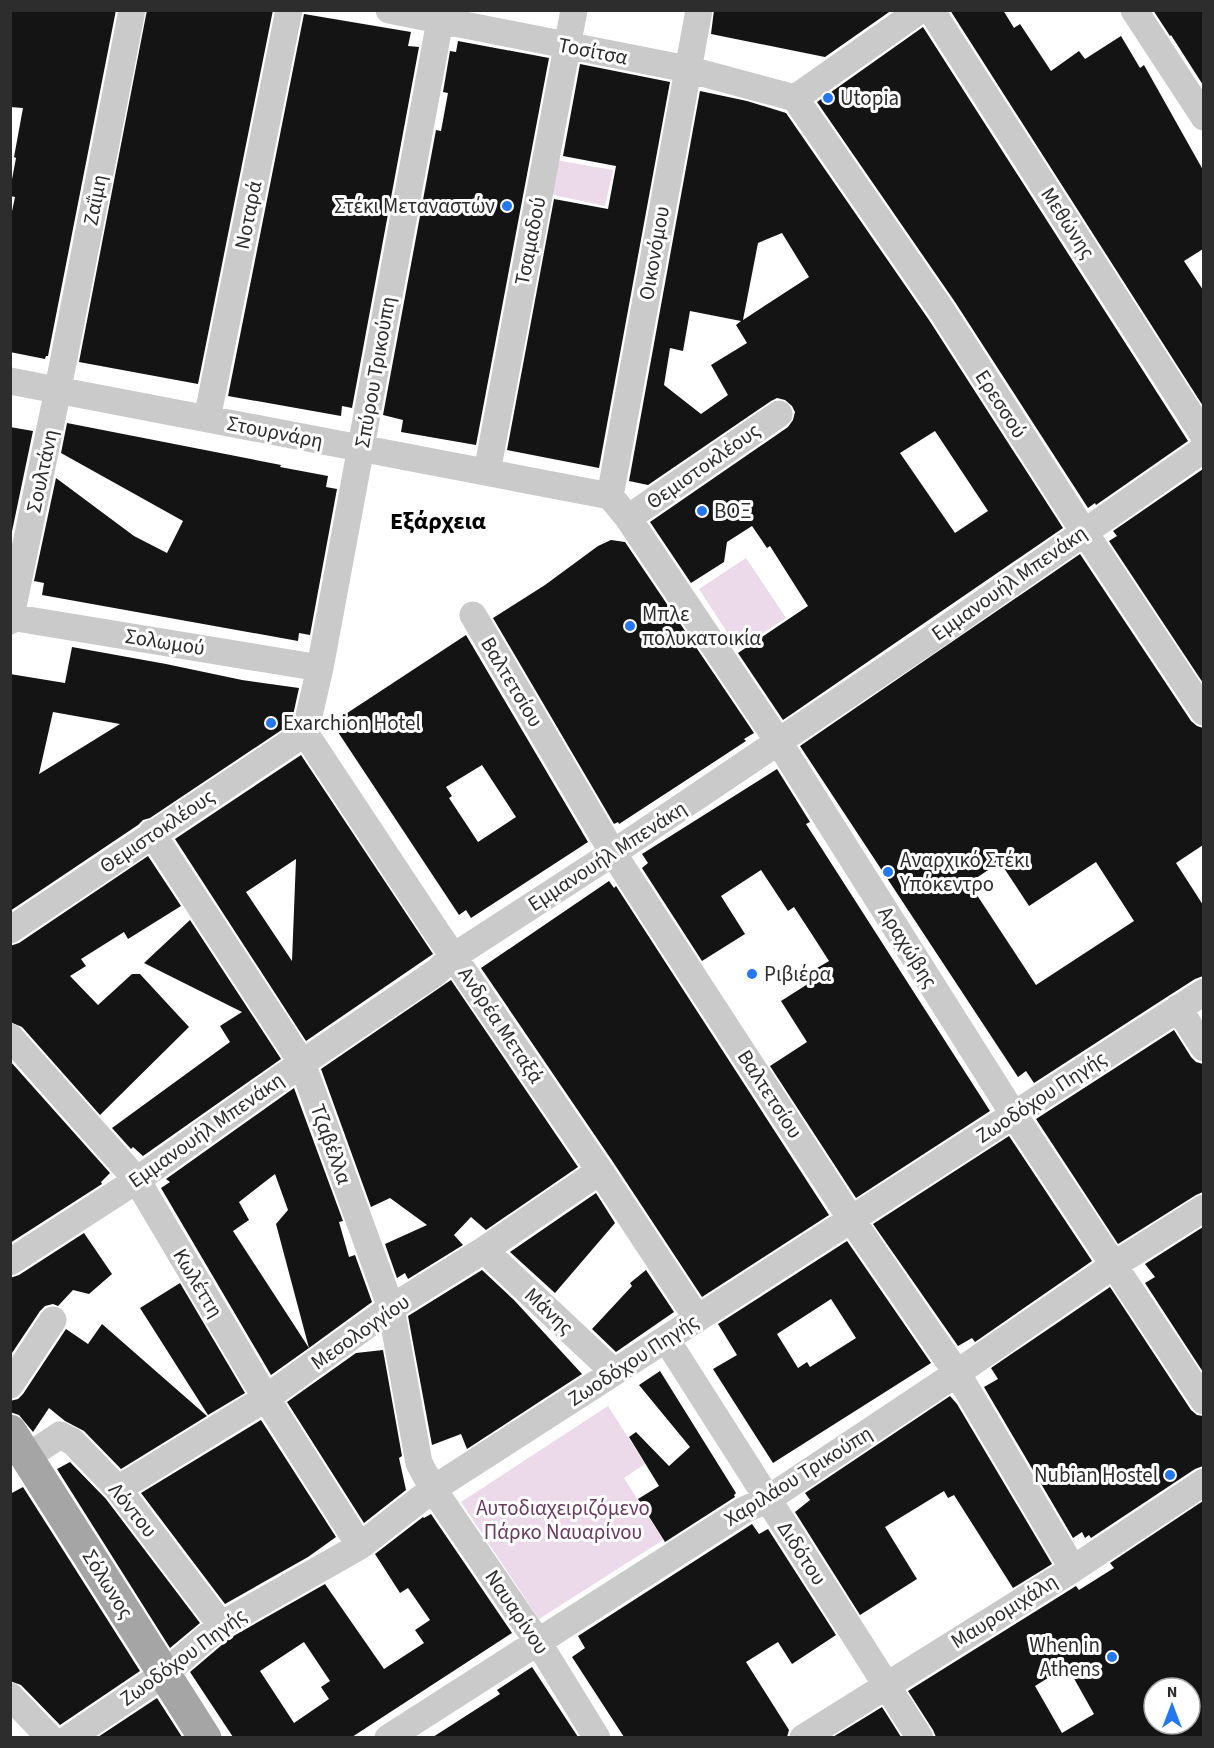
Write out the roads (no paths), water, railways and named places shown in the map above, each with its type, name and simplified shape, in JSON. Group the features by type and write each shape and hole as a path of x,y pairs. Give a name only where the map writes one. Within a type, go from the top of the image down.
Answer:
{"main road":[{"name":"Σόλωνος","path":"19,1444 205,1737"}],"street":[{"name":"Ζαΐμη","path":"58,390 132,10"},
{"name":"Νοταρά","path":"207,418 289,10"},
{"name":"Τοσίτσα","path":"389,10 441,16 567,46 687,69 795,98"},
{"name":"Τσαμαδού","path":"487,472 574,10"},
{"name":"Οικονόμου","path":"610,496 699,10"},
{"path":"795,98 920,10"},
{"name":"Μεθώνης","path":"931,10 1203,436"},
{"path":"1134,10 1203,117"},
{"name":"Σπύρου Τρικούπη","path":"305,733 320,668 441,16"},
{"name":"Ερεσσού","path":"795,98 942,311 1203,712"},
{"name":"Στουρνάρη","path":"10,381 610,496"},
{"name":"Σουλτάνη","path":"11,618 58,390"},
{"name":"Θεμιστοκλέους","path":"628,518 779,414"},
{"name":"Εμμανουήλ Μπενάκη","path":"10,1262 137,1180 302,1063 435,973 454,956 613,853 928,641 1203,449"},
{"name":"Αραχώβης","path":"610,496 628,518 778,741 1014,1115 1203,1401"},
{"name":"Βαλτετσίου","path":"473,615 613,853 851,1219 957,1373 1073,1569"},
{"name":"Σολωμού","path":"11,618 320,668"},
{"name":"Θεμιστοκλέους","path":"10,930 152,833 305,733"},
{"name":"Ανδρέα Μεταξά","path":"305,733 697,1318"},
{"name":"Τζαβέλλα","path":"152,833 302,1063 391,1308 419,1463 433,1489"},
{"name":"Ζωοδόχου Πηγής","path":"69,1737 164,1674 221,1625 360,1546 433,1489 1203,992"},
{"path":"1178,1008 1203,1048"},
{"name":"Κωλέττη","path":"10,1037 137,1180 267,1398 360,1546"},
{"name":"Μεσολογγίου","path":"118,1489 267,1398 391,1308 484,1250 600,1171"},
{"name":"Χαριλάου Τρικούπη","path":"388,1737 744,1510 768,1499 1203,1208"},
{"name":"Μάνης","path":"484,1250 614,1372"},
{"path":"10,1385 53,1320"},
{"name":"Διδότου","path":"666,1338 920,1737"},
{"name":"Λόντου","path":"19,1444 60,1435 73,1442 118,1489 221,1625"},
{"name":"Μαυρομιχάλη","path":"803,1737 1073,1569 1203,1482"},
{"name":"Ναυαρίνου","path":"433,1489 538,1642 597,1737"},
{"path":"10,1696 50,1737"}],"place":[{"name":"Utopia","path":"828,98"},
{"name":"Στέκι Μεταναστών","path":"507,206"},
{"name":"ΒΟΞ","path":"702,511"},
{"name":"Μπλε πολυκατοικία","path":"630,626"},
{"name":"Exarchion Hotel","path":"271,723"},
{"name":"Αναρχικό Στέκι Υπόκεντρο","path":"888,872"},
{"name":"Ριβιέρα","path":"752,974"},
{"name":"Nubian Hostel","path":"1170,1475"},
{"name":"When in Athens","path":"1112,1657"}],"district":[{"name":"Εξάρχεια","path":"438,521"}],"park label":[{"name":"Αυτοδιαχειριζόμενο Πάρκο Ναυαρίνου","path":"563,1520"}]}
